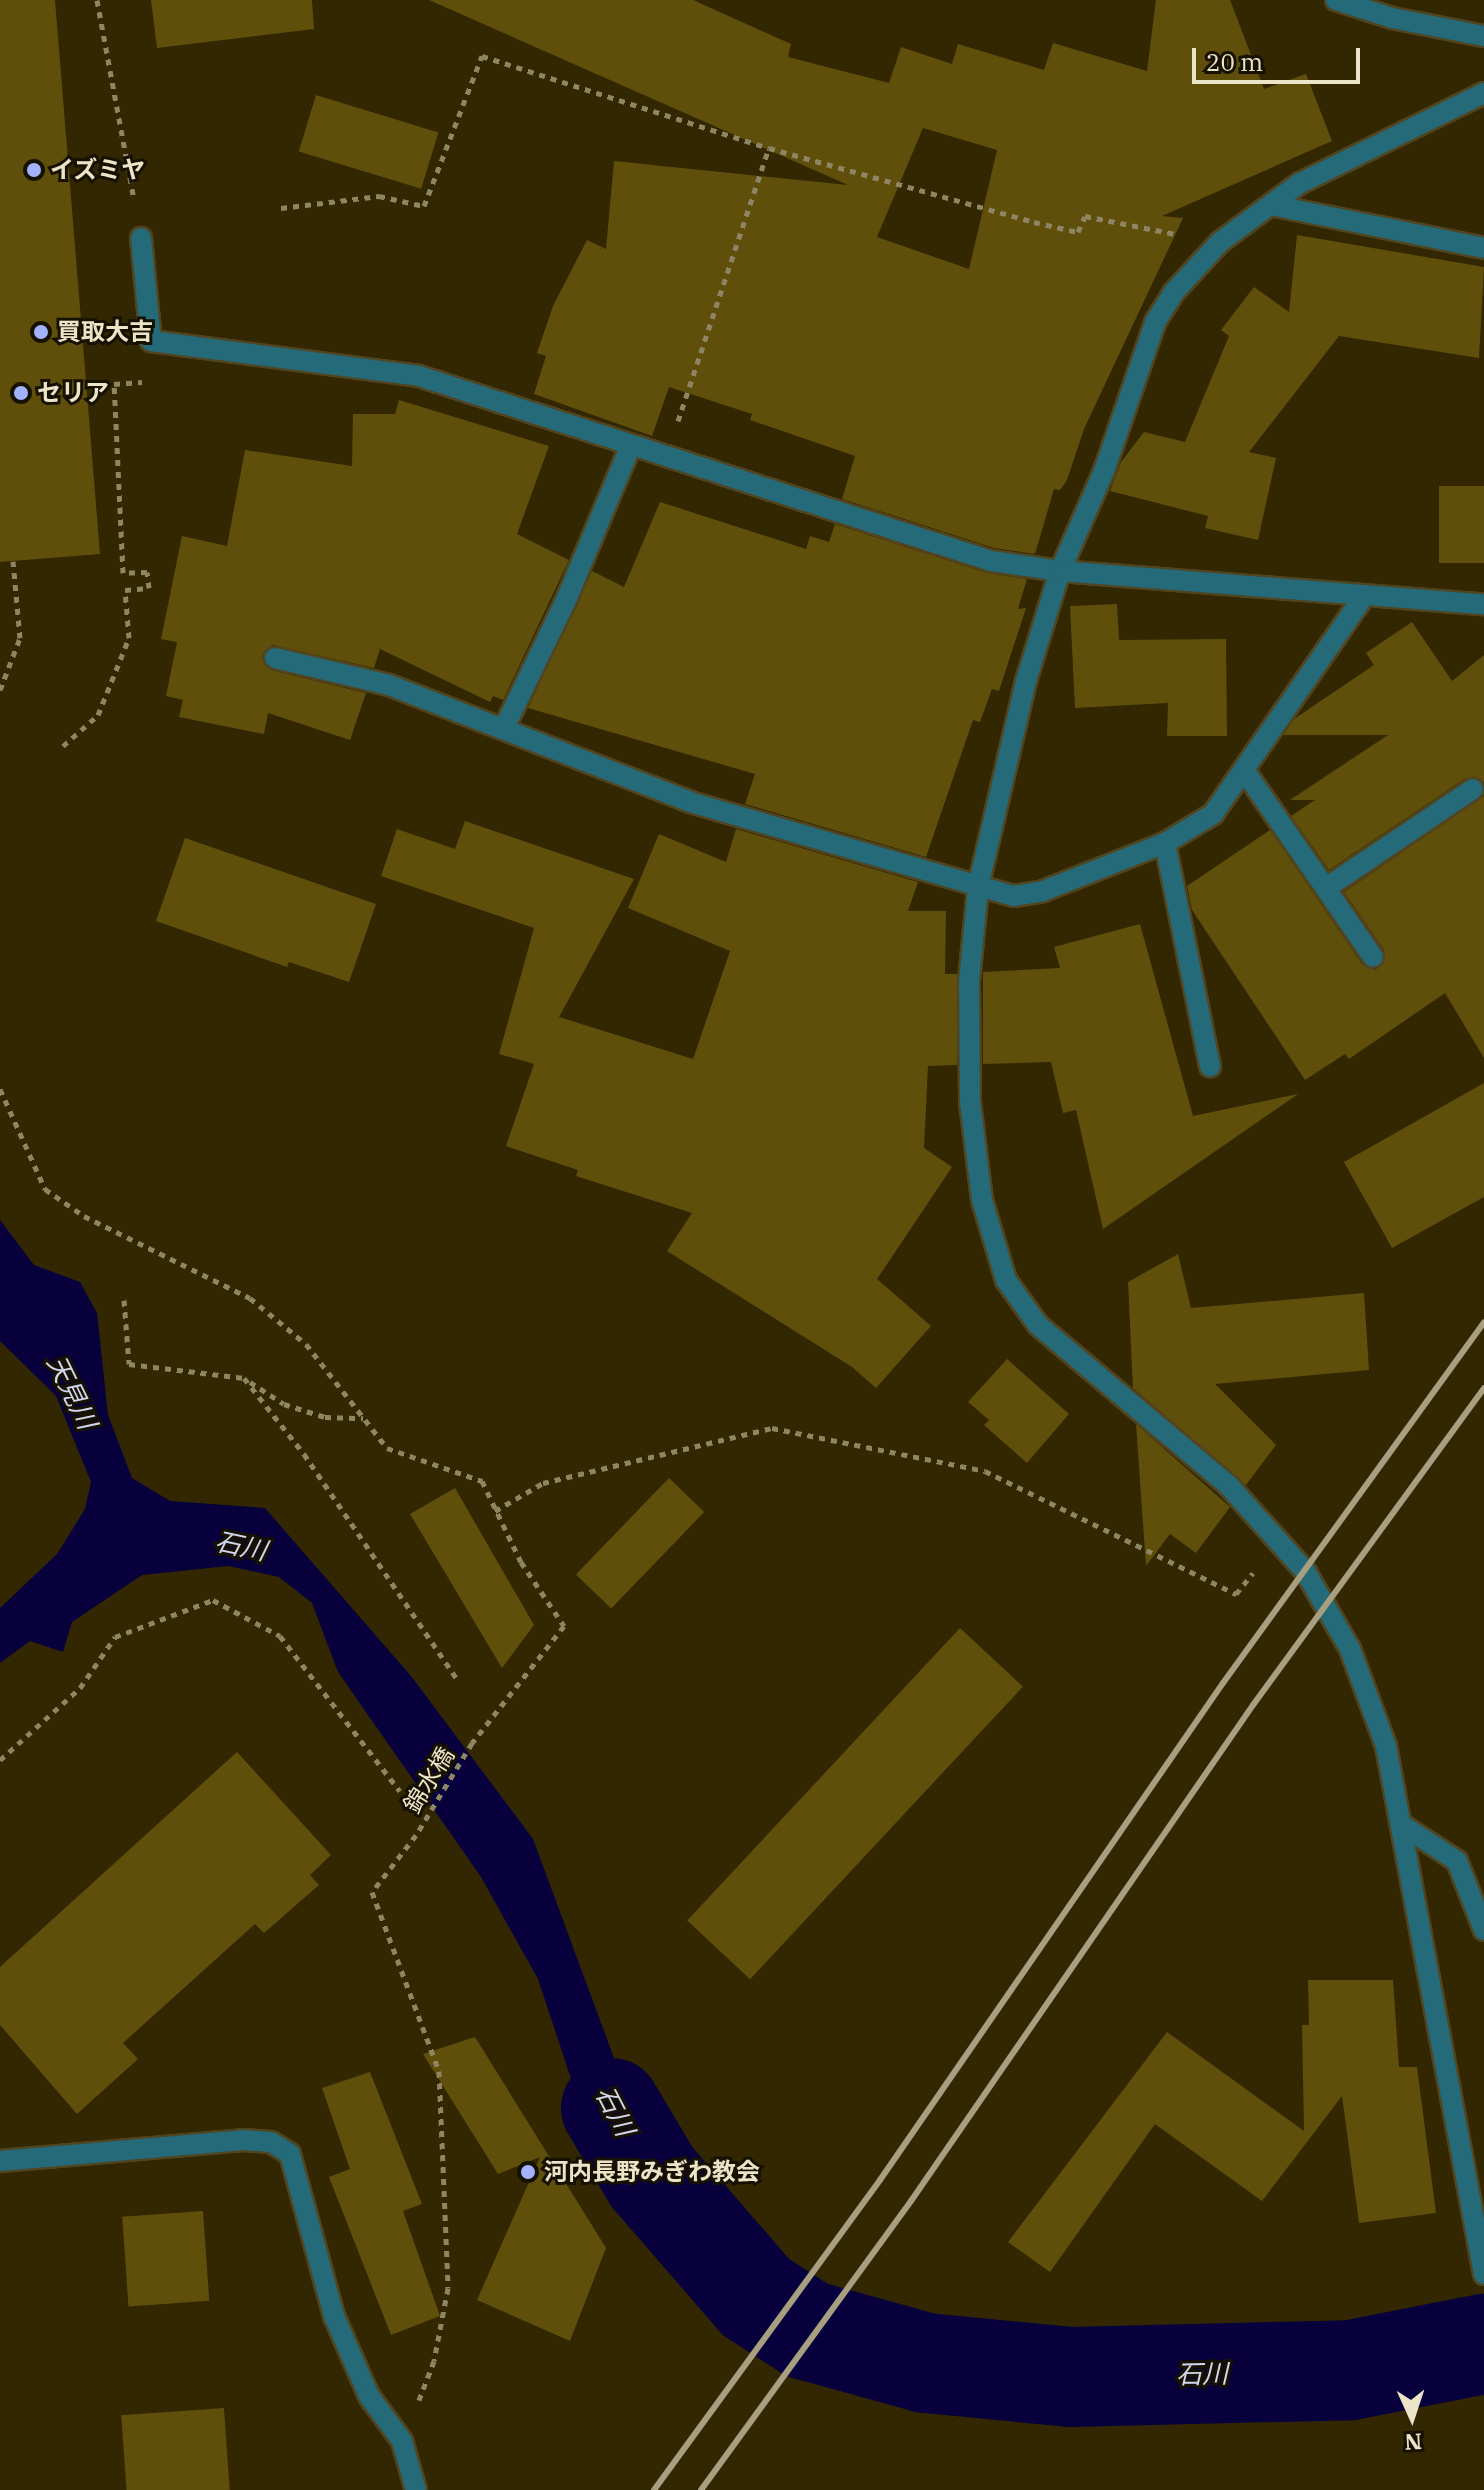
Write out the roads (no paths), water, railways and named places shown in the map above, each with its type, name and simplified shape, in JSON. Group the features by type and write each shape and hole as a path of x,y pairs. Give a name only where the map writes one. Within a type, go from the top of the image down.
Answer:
{"street":[{"path":"1336,0 1392,18 1484,36"},
{"path":"1484,93 1300,183 1220,242 1174,292 1155,323 1104,471 1060,571 1026,681 978,888 969,982 970,1102 982,1200 1006,1280 1038,1325 1173,1434 1278,1541 1328,1604 1350,1649 1386,1746 1484,2274"},
{"path":"1271,205 1484,248"},
{"path":"141,238 151,341 419,376 524,406 631,445 991,561 1060,571 1363,597 1484,604"},
{"path":"504,728 567,598 631,445"},
{"path":"275,658 389,685 690,802 1013,896 1043,891 1165,843 1213,814 1363,597"},
{"path":"1244,770 1373,957"},
{"path":"1326,888 1473,789"},
{"path":"1165,843 1210,1067"},
{"path":"1402,1825 1457,1861 1484,1930"},
{"path":"0,2161 243,2140 271,2142 290,2154 334,2316 369,2396 402,2441 416,2490"}],"water":[{"name":"天見川","path":"0,1220 34,1265 80,1282 97,1313 108,1415 132,1478 170,1501 265,1508 411,1676 533,1839 634,2112 700,2220 660,2232 583,2115 538,1979 481,1877 338,1672 312,1603 279,1577 228,1566 142,1575 72,1622 63,1652 30,1641 0,1663 0,1608 57,1554 85,1509 91,1482 56,1396 0,1341"}],"waterway":[{"name":"石川","path":"611,2108 652,2177 756,2297 807,2330 926,2363 1071,2377 1351,2370 1484,2344"}],"railway":[{"path":"654,2490 880,2180 1223,1683 1484,1322"},
{"path":"701,2490 911,2201 1253,1705 1484,1388"}],"place":[{"name":"イズミヤ","path":"34,170"},
{"name":"買取大吉","path":"41,332"},
{"name":"セリア","path":"21,393"},
{"name":"河内長野みぎわ教会","path":"528,2172"}]}
